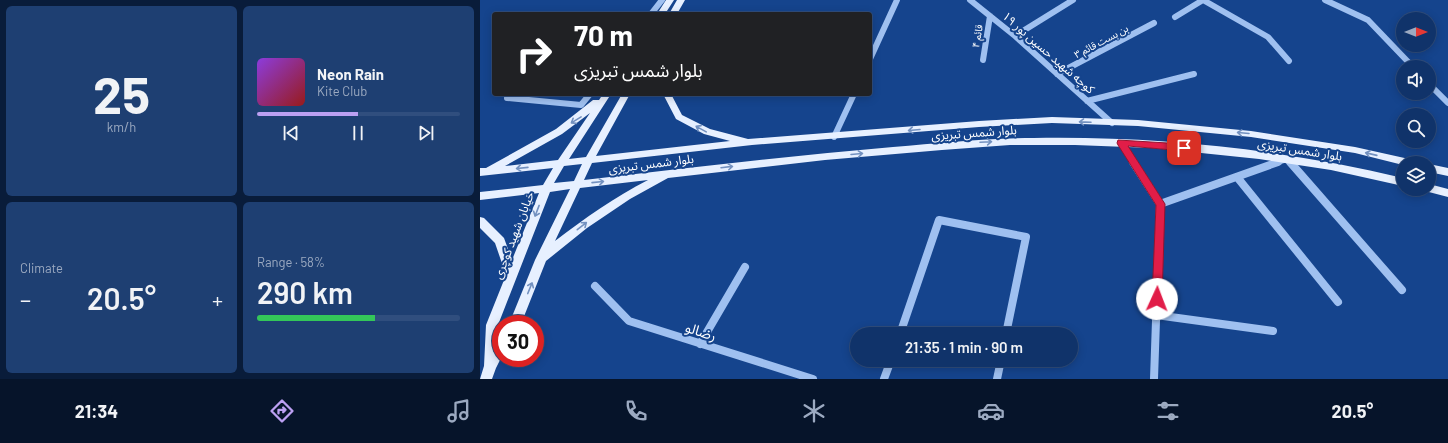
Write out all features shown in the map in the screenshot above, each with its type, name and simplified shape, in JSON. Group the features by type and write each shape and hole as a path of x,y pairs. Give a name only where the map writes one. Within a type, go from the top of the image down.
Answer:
{"main road":[{"path":"662,12 670,0"},
{"path":"674,12 681,0"},
{"path":"481,172 536,145 581,117 604,96"},
{"name":"خیابان شهید کوچری","path":"490,366 492,325 546,188 605,96"},
{"path":"519,315 541,260 589,160 625,96"},
{"path":"668,96 679,117 707,132 752,142"},
{"name":"بلوار شمس تبریزی","path":"481,172 752,142 834,137 979,124 1052,120 1138,123 1251,134 1355,150 1396,160"},
{"name":"بلوار شمس تبریزی","path":"480,196 811,158 985,142 1055,141 1121,143 1260,155 1362,171 1396,180"},
{"path":"1436,169 1448,172"},
{"path":"541,260 589,220 626,196 669,174"},
{"path":"1436,190 1448,193"},
{"path":"480,220 500,241 512,276"},
{"name":"خیابان شهید کوچری","path":"486,379 492,363"}],"street":[{"path":"653,12 662,0"},
{"path":"872,55 897,0"},
{"name":"کوچه شهید حسین پور ۱۹","path":"970,0 978,4 990,16 1015,36 1112,123"},
{"path":"1015,36 1073,0"},
{"path":"1175,17 1203,0 1268,36 1289,62"},
{"path":"1325,0 1368,20 1406,60"},
{"name":"قائم ۴","path":"983,60 990,16"},
{"name":"بن بست قائم ۳","path":"1057,74 1154,24"},
{"path":"1087,101 1194,74"},
{"path":"1436,91 1448,103"},
{"path":"507,98 581,105 588,96"},
{"path":"834,137 853,96"},
{"path":"1121,143 1160,204 1154,379"},
{"path":"1160,204 1287,159 1402,290"},
{"path":"1237,177 1338,302"},
{"path":"902,327 939,220 1026,237 1007,327"},
{"path":"700,344 745,267"},
{"name":"رضالو","path":"595,286 629,321 813,379"},
{"path":"1156,315 1273,331"},
{"path":"884,379 888,367"},
{"path":"997,379 1000,367"}],"route":[{"path":"1157,299 1160,204 1121,143 1139,143 1184,148"}]}
